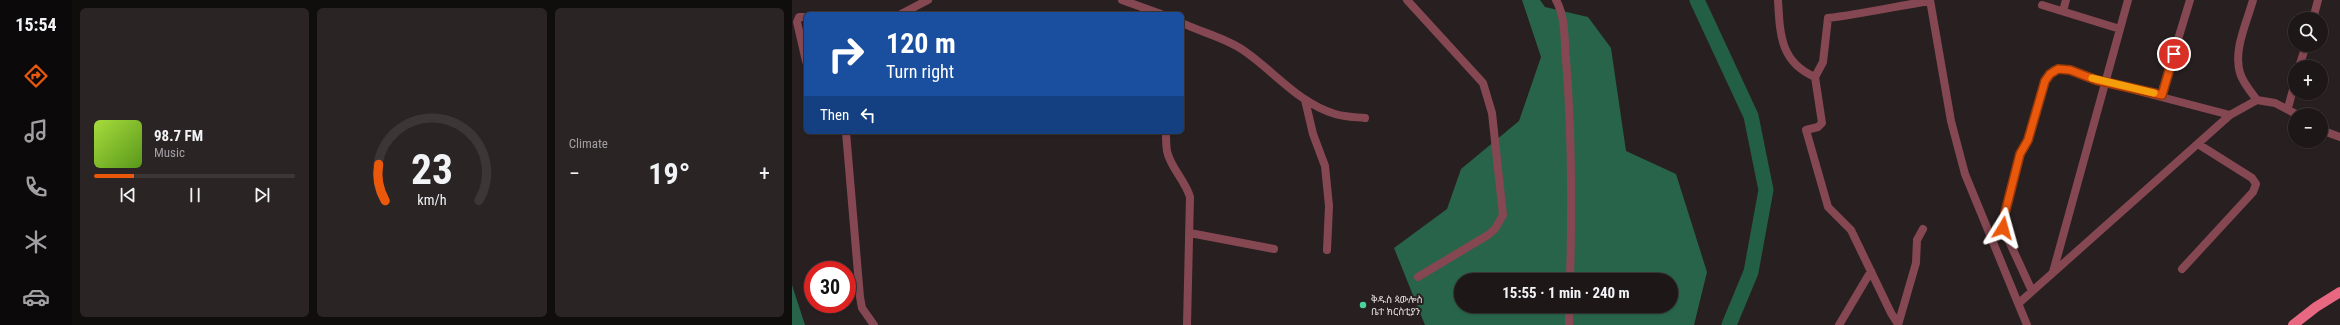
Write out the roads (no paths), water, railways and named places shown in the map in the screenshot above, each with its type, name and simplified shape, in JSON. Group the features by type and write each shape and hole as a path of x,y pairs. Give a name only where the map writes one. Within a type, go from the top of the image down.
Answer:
{"main road":[{"path":"2293,325 2316,307 2340,292"}],"street":[{"path":"905,12 928,0"},
{"path":"1122,0 1155,12"},
{"path":"1407,0 1483,82 1492,113 1503,215 1495,229 1488,235 1418,277"},
{"path":"1556,0 1562,12 1569,97 1571,143 1570,273"},
{"path":"1778,0 1782,44 1790,58 1803,72 1815,77"},
{"path":"1898,324 1891,313 1851,230 1828,207 1806,129 1818,127 1822,123 1815,77 1823,62 1828,18 1872,13 1900,5 1930,0 1951,121 1965,174 2027,325"},
{"path":"2064,11 2066,0"},
{"path":"2053,272 2128,0"},
{"path":"2162,95 2190,0"},
{"path":"2253,0 2239,49 2238,62 2240,74 2257,100"},
{"path":"2315,12 2318,0"},
{"path":"2042,4 2120,29"},
{"path":"804,17 799,16 797,25 804,53"},
{"path":"1184,24 1242,49 1280,82 1317,108 1336,115 1365,118"},
{"path":"2032,291 2003,228 2005,213 2020,154 2028,140 2045,81 2054,70 2064,69 2106,82 2162,95 2230,115"},
{"path":"1305,100 1313,134 1325,166 1329,206 1327,250"},
{"path":"2019,303 2230,115 2257,100 2275,103 2288,108 2290,100"},
{"path":"2328,133 2340,137"},
{"path":"841,134 847,143"},
{"path":"846,134 860,297 862,308 874,325"},
{"path":"1166,134 1167,151 1171,162 1186,184 1190,197 1187,325"},
{"path":"2182,269 2253,192 2256,184 2252,178 2198,144"},
{"path":"1898,324 1916,263 1917,240 1923,229"},
{"path":"1190,233 1274,249"},
{"path":"1838,325 1871,271"},
{"path":"1569,313 1569,325"}],"waterway":[{"path":"1697,0 1751,116 1766,190 1751,272 1729,325"}],"place":[{"name":"ቅዱስ ጳውሎስ ቤተ ክርስቲያን","path":"1363,305"}]}
